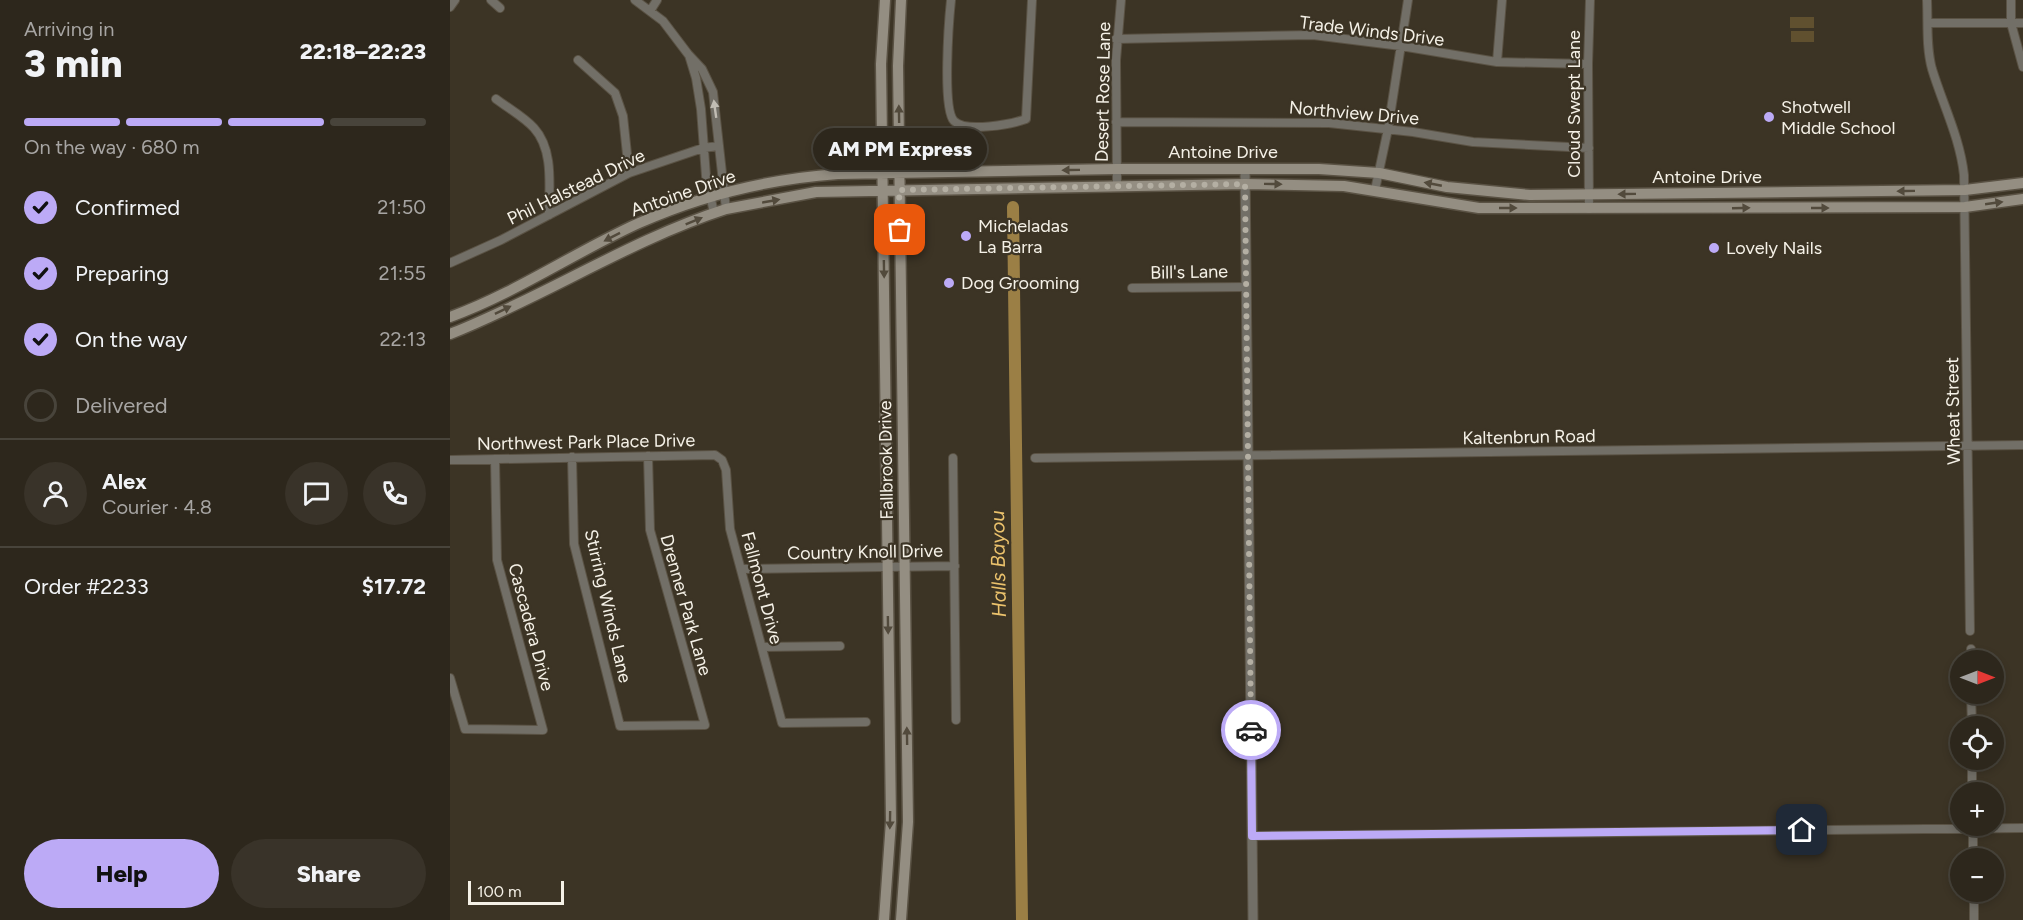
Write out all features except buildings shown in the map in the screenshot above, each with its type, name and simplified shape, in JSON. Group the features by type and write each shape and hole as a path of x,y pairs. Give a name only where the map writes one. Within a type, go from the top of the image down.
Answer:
{"main road":[{"name":"Fallbrook Drive","path":"884,920 891,821 881,64 885,0"},
{"name":"Fallbrook Drive","path":"901,920 908,822 898,66 902,0"},
{"name":"Antoine Drive","path":"450,317 508,291 639,223 724,192 807,176 1117,169 1319,169 1379,173 1447,187 1530,195 1965,190 2023,183"},
{"name":"Antoine Drive","path":"450,334 680,226 726,209 816,192 1117,185 1344,186 1479,208 1589,209 1965,207 2023,199"},
{"path":"1761,193 1761,208"},
{"path":"573,257 580,272"},
{"path":"885,358 902,358"}],"street":[{"path":"450,7 455,0"},
{"path":"491,0 500,8"},
{"path":"635,0 663,21 702,69 713,92 726,209"},
{"path":"650,11 657,0"},
{"path":"951,0 948,27 948,80 951,118 963,126 1006,125 1026,119 1032,0"},
{"name":"Desert Rose Lane","path":"1117,185 1116,39 1121,0"},
{"path":"1375,190 1388,129 1408,0"},
{"path":"1497,62 1502,0"},
{"name":"Cloud Swept Lane","path":"1589,209 1590,0"},
{"name":"Wheat Street","path":"1927,0 1928,46 1932,67 1962,156 1965,190 1970,631"},
{"path":"2011,0 2011,23 2023,67"},
{"path":"1928,23 2023,23"},
{"name":"Trade Winds Drive","path":"1116,39 1313,35 1401,46 1497,62 1588,64"},
{"path":"688,54 696,78 701,108 703,148 714,213"},
{"path":"578,60 615,93 623,116 628,174"},
{"path":"496,99 533,127 544,144 549,167 549,214"},
{"name":"Northview Drive","path":"1116,122 1329,123 1510,146 1589,148"},
{"name":"Phil Halstead Drive","path":"450,263 501,240 628,174 703,148 718,146"},
{"path":"1245,169 1253,920"},
{"name":"Bill's Lane","path":"1132,288 1246,287"},
{"name":"Kaltenbrun Road","path":"1035,458 2023,445"},
{"name":"Northwest Park Place Drive","path":"450,459 703,454 715,455 722,460"},
{"name":"Drenner Park Lane","path":"620,726 705,725 650,530 648,456"},
{"name":"Stirring Winds Lane","path":"572,457 574,544 620,726"},
{"name":"Country Knoll Drive","path":"953,458 956,720"},
{"name":"Cascadera Drive","path":"450,678 465,729 543,730 496,560 495,459"},
{"name":"Fallmont Drive","path":"722,460 726,470 730,529 782,723 866,722"},
{"name":"Country Knoll Drive","path":"741,569 955,566"},
{"path":"762,647 840,646"},
{"path":"1252,836 1950,827"},
{"path":"2004,828 2023,828"},
{"path":"1974,902 1974,920"}],"shaded area":[{"path":"1790,17 1814,17 1814,28 1790,28"},
{"path":"1791,31 1814,31 1814,42 1791,42"}],"waterway":[{"name":"Halls Bayou","path":"1013,207 1022,920"}],"way so far":[{"path":"900,230 899,190 1245,184 1251,730"}],"place":[{"name":"Shotwell Middle School","path":"1769,117"},
{"name":"AM PM Express","path":"900,230"},
{"name":"Micheladas La Barra","path":"966,236"},
{"name":"Lovely Nails","path":"1714,248"},
{"name":"Dog Grooming","path":"949,283"}],"route":[{"path":"1251,730 1252,836 1802,830"}]}
